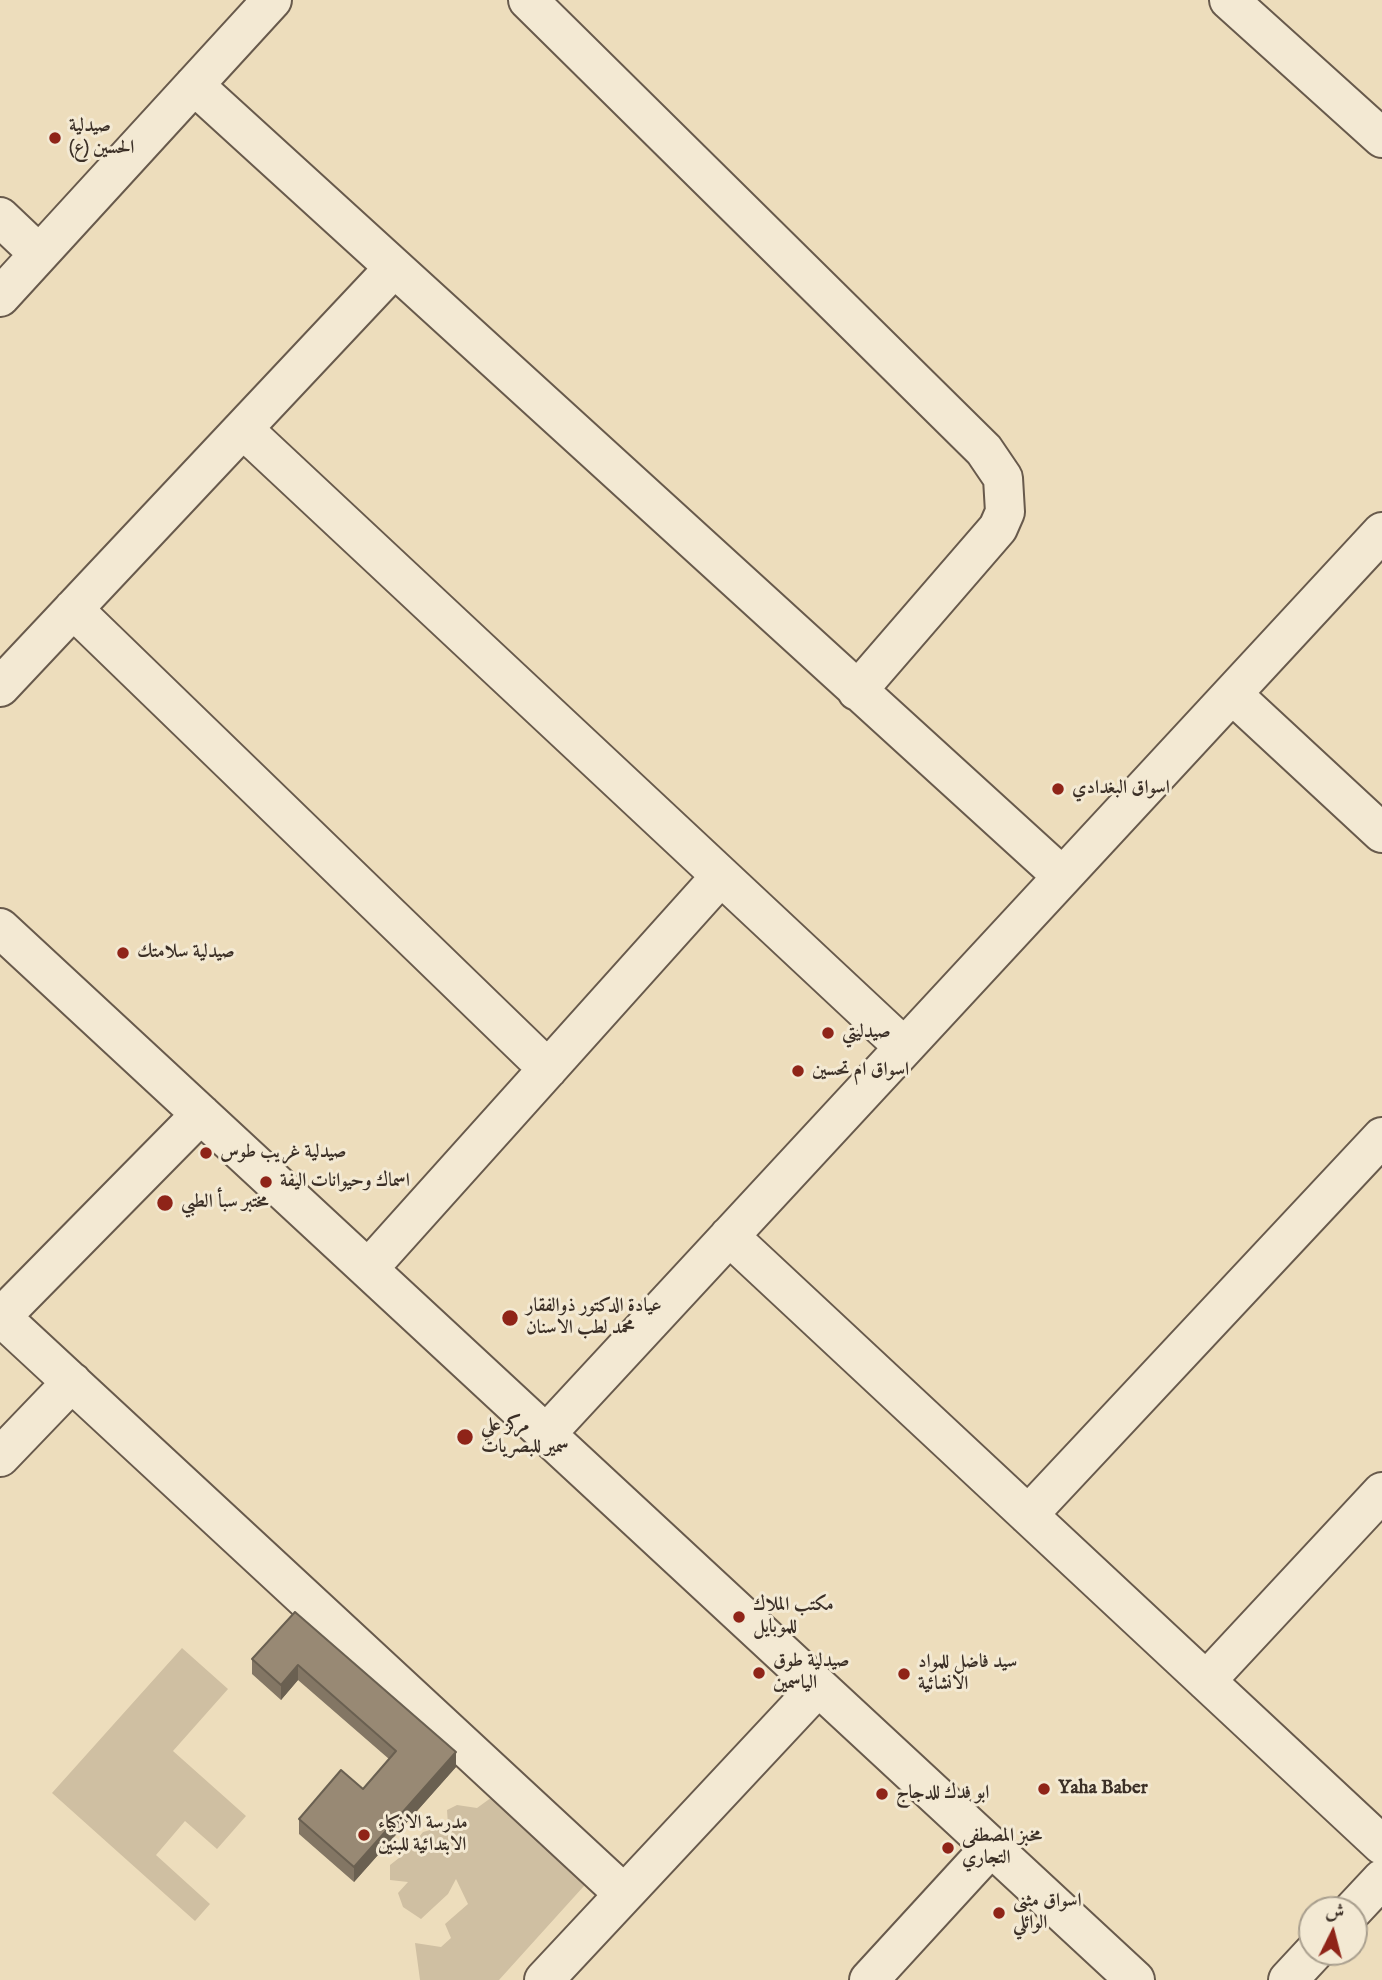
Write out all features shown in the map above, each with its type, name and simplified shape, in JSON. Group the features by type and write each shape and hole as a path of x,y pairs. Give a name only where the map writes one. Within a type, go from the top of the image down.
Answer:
{"street":[{"path":"0,297 272,0"},
{"path":"528,0 974,440 1000,470 1006,495 1005,512 998,528 857,691"},
{"path":"1229,0 1382,138"},
{"path":"194,85 1062,877"},
{"path":"0,217 39,254"},
{"path":"0,687 394,268"},
{"path":"243,429 904,1047"},
{"path":"546,1434 1382,532"},
{"path":"73,609 548,1069"},
{"path":"1232,694 1382,833"},
{"path":"368,1269 721,876"},
{"path":"0,928 1135,1980"},
{"path":"201,1114 0,1316 624,1894"},
{"path":"1028,1515 1378,1148"},
{"path":"729,1236 1382,1845"},
{"path":"0,1457 72,1382"},
{"path":"1206,1681 1382,1492"},
{"path":"544,1980 818,1687"},
{"path":"869,1980 991,1847"},
{"path":"1366,1896 1382,1878"},
{"path":"1288,1980 1301,1966"}],"shaded area":[{"path":"182,1648 228,1689 173,1751 246,1816 217,1849 185,1821 156,1855 210,1904 195,1921 52,1793"},
{"path":"499,1792 593,1876 499,1980 420,1980 415,1943 441,1947 451,1938 445,1924 468,1904 456,1879 448,1894 421,1919 403,1907 398,1893 408,1882 390,1880 390,1865 408,1851 423,1832 448,1825 447,1810 457,1805 477,1808"}],"building":[{"path":"295,1612 456,1752 354,1867 299,1819 341,1770 363,1789 396,1751 298,1665 281,1685 252,1659"}],"place":[{"name":"صيدلية الحسين (ع)","path":"55,138"},
{"name":"اسواق البغدادي","path":"1058,789"},
{"name":"صيدلية سلامتك","path":"123,953"},
{"name":"صيدليتي","path":"828,1033"},
{"name":"اسواق ام تحسين","path":"798,1071"},
{"name":"صيدلية غريب طوس","path":"206,1153"},
{"name":"اسماك وحيوانات اليفة","path":"266,1182"},
{"name":"مختبر سبأ الطبي","path":"165,1203"},
{"name":"عيادة الدكتور ذوالفقار محمد لطب الاسنان","path":"510,1318"},
{"name":"مركز علي سمير للبصريات","path":"465,1437"},
{"name":"مكتب الملاك للموبايل","path":"739,1617"},
{"name":"صيدلية طوق الياسمين","path":"759,1673"},
{"name":"سيد فاضل للمواد الانشائية","path":"904,1674"},
{"name":"Yaha Baber","path":"1044,1789"},
{"name":"ابو فدك للدجاج","path":"882,1794"},
{"name":"مدرسة الازكياء الابتدائية للبنين","path":"364,1835"},
{"name":"مخبز المصطفى التجاري","path":"948,1848"},
{"name":"اسواق مثنى الوائلي","path":"999,1913"}]}
